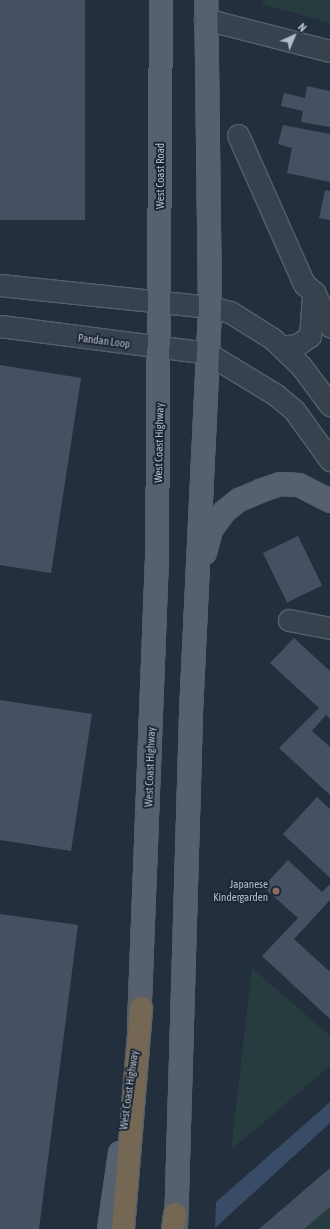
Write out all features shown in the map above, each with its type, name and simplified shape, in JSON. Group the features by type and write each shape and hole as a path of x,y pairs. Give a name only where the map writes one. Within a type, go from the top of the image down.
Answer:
{"highway":[{"path":"123,1229 141,1008"}],"main road":[{"name":"West Coast Road","path":"160,302 161,0"},
{"path":"175,1224 196,587 210,307 205,10"},
{"name":"West Coast Highway","path":"109,1229 141,1008 157,567 160,302"},
{"path":"196,587 211,530 224,512 239,500 280,484 299,485 330,501"}],"street":[{"path":"205,10 330,51"},
{"path":"238,135 304,284 314,292 330,327"},
{"path":"0,285 210,307 230,312 273,339 301,366 328,397"},
{"path":"282,348 298,345 310,336 314,292"},
{"name":"Pandan Loop","path":"0,326 208,353"},
{"path":"208,353 276,395 294,410 330,460"},
{"path":"288,620 330,628"}],"green space":[{"path":"263,0 330,0 330,23 263,4"},
{"path":"252,968 330,1036 330,1066 231,1150"},
{"path":"330,1198 330,1229 299,1229"}],"water":[{"path":"330,1102 330,1123 215,1228 216,1202"}],"building":[{"path":"0,0 85,0 85,220 0,220"},
{"path":"307,86 330,91 330,127 301,122 303,111 281,106 284,93 305,98"},
{"path":"283,125 330,134 330,182 287,173 292,148 278,144"},
{"path":"325,190 330,191 330,220 319,218"},
{"path":"0,365 81,378 51,573 0,565"},
{"path":"298,536 322,585 287,603 263,553"},
{"path":"294,638 330,671 330,719 326,715 312,731 330,747 330,795 279,748 319,708 270,663"},
{"path":"0,700 92,714 71,851 0,840"},
{"path":"317,797 330,809 330,878 283,834"},
{"path":"288,860 322,892 330,884 330,900 294,939 329,971 330,970 330,1019 262,956 298,918 263,887"},
{"path":"0,914 78,925 39,1229 0,1229"},
{"path":"330,1168 330,1207 304,1229 259,1229"}],"place":[{"name":"Japanese Kindergarden","path":"276,891"}]}
